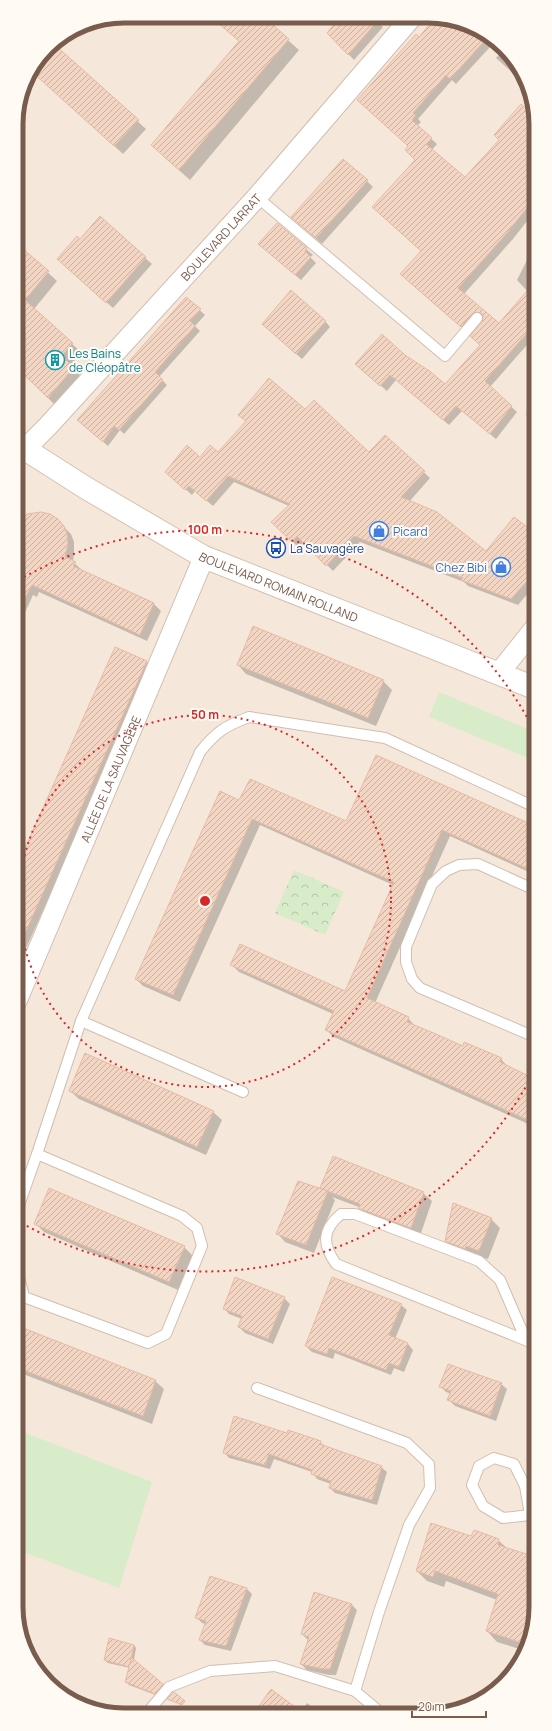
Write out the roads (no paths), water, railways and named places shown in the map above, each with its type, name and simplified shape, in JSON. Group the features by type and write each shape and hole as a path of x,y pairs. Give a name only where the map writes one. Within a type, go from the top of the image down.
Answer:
{"main road":[{"name":"BOULEVARD ROMAIN ROLLAND","path":"23,452 204,558 529,686"}],"street":[{"name":"BOULEVARD LARRAT","path":"23,447 48,426 257,197 407,23"},
{"name":"ALLÉE DE LA SAUVAGÈRE","path":"23,986 204,558"},
{"path":"499,673 529,636"}],"lane":[{"path":"257,197 445,356 477,318"},
{"path":"23,1194 81,1020 200,752 213,736 230,724 249,717 385,738 529,804"},
{"path":"529,887 478,864 459,865 446,871 432,884 406,947 406,962 412,979 420,988 529,1034"},
{"path":"81,1020 243,1092"},
{"path":"23,1293 24,1297 148,1343 166,1334 202,1246 197,1228 182,1216 37,1154"},
{"path":"526,1340 500,1280 479,1261 356,1214 341,1214 334,1220 325,1239 328,1252 336,1264 529,1341"},
{"path":"257,1388 407,1443 429,1464 430,1488 409,1525 379,1612 355,1691"},
{"path":"529,1501 525,1486 514,1464 494,1458 479,1466 472,1485 483,1506 503,1518 529,1516"},
{"path":"151,1708 169,1687 210,1671 275,1666 355,1691 375,1708"}],"place":[{"name":"Les Bains de Cléopâtre","path":"55,360"},
{"name":"Picard","path":"379,531"},
{"name":"La Sauvagère","path":"276,548"},
{"name":"Chez Bibi","path":"501,567"}]}
